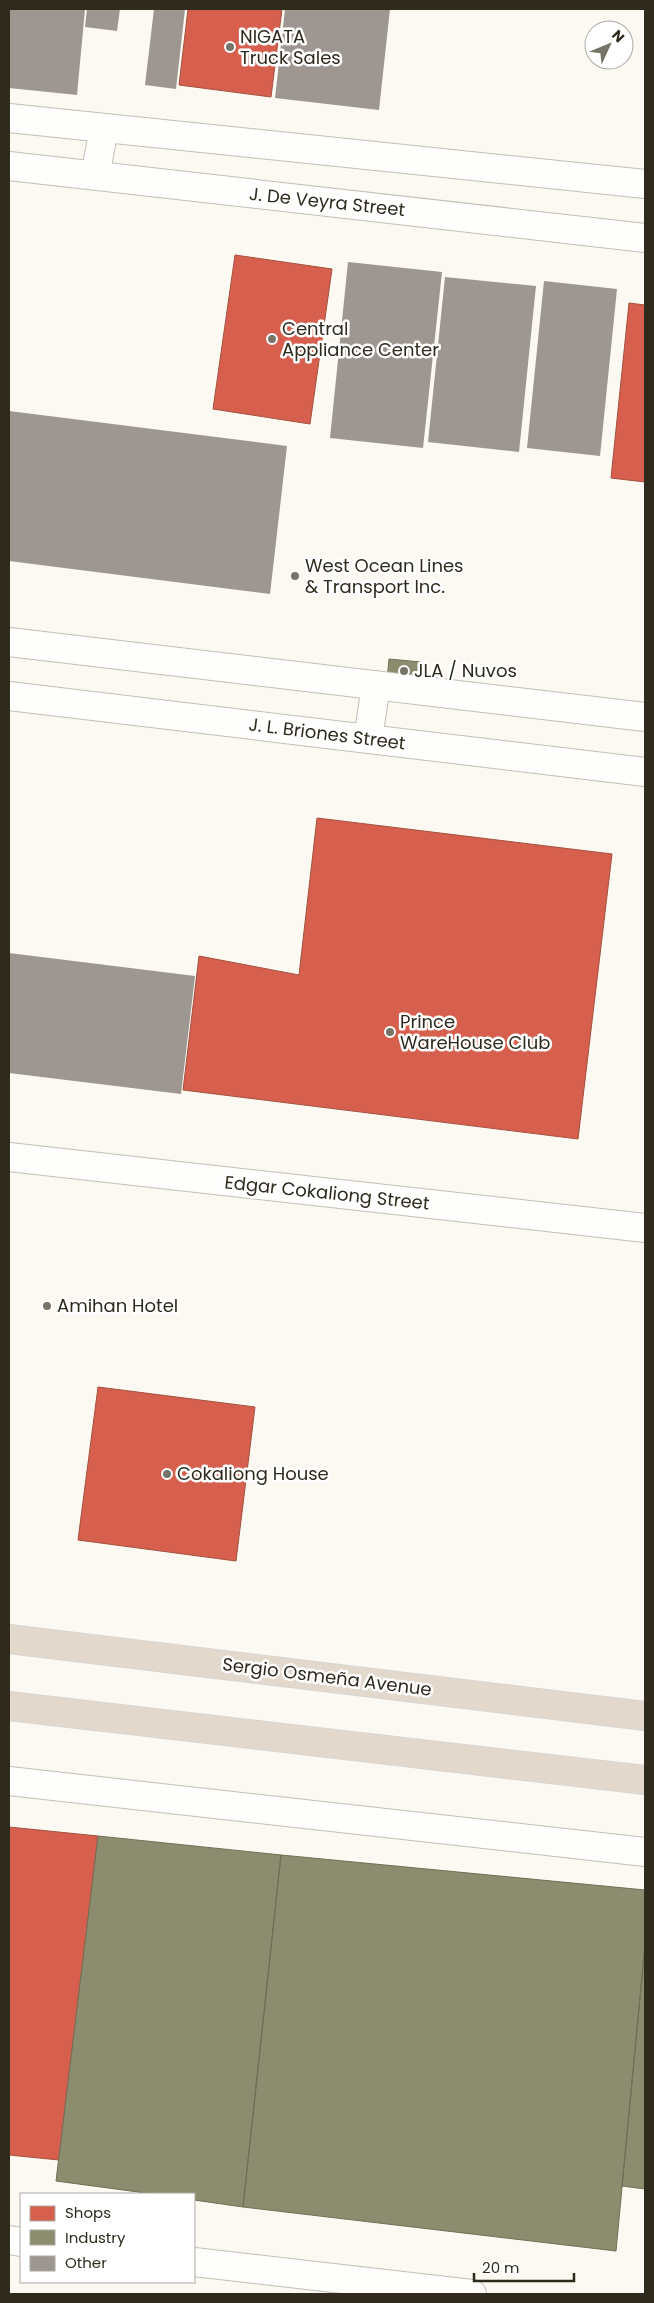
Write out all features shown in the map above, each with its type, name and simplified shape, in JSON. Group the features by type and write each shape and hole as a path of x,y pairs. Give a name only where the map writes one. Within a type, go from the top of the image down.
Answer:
{"highway":[{"name":"Sergio Osmeña Avenue","path":"9,1639 645,1716"},
{"path":"9,1706 645,1780"}],"street":[{"path":"9,118 645,184"},
{"path":"95,176 104,128"},
{"name":"J. De Veyra Street","path":"9,166 645,238"},
{"path":"9,642 645,717"},
{"path":"368,739 376,685"},
{"name":"J. L. Briones Street","path":"9,696 645,772"},
{"name":"Edgar Cokaliong Street","path":"9,1157 645,1228"},
{"path":"9,1781 645,1852"},
{"path":"195,2262 472,2294"}],"building: Shops":[{"name":"NIGATA Truck Sales","path":"188,9 282,9 271,97 179,85"},
{"name":"Central Appliance Center","path":"235,255 332,269 310,424 213,409"},
{"path":"629,303 645,305 645,482 611,478"},
{"name":"Prince WareHouse Club","path":"317,818 612,854 578,1139 183,1090 199,956 299,975"},
{"name":"Cokaliong House","path":"98,1387 255,1407 236,1561 78,1540"},
{"path":"9,1827 98,1836 59,2160 9,2155"}],"building: Industry":[{"name":"JLA / Nuvos","path":"389,659 421,662 419,684 387,680"},
{"path":"98,1836 281,1855 243,2207 195,2200 195,2193 146,2193 56,2181"},
{"path":"281,1855 645,1890 645,1945 616,2251 243,2207"},
{"path":"645,1945 645,2189 622,2186"}],"building: Other":[{"path":"9,9 85,9 77,95 9,88"},
{"path":"87,9 120,9 117,31 85,27"},
{"path":"154,9 185,9 176,89 145,85"},
{"path":"285,9 390,9 379,110 275,98"},
{"path":"348,262 442,272 423,448 330,438"},
{"path":"445,277 536,286 519,452 428,442"},
{"path":"544,281 617,289 600,456 527,448"},
{"path":"9,411 287,446 270,594 9,561"},
{"path":"9,953 195,976 181,1094 9,1073"}],"place":[{"name":"NIGATA Truck Sales","path":"230,47"},
{"name":"Central Appliance Center","path":"272,339"},
{"name":"West Ocean Lines & Transport Inc.","path":"295,576"},
{"name":"JLA / Nuvos","path":"404,671"},
{"name":"Prince WareHouse Club","path":"390,1032"},
{"name":"Amihan Hotel","path":"47,1306"},
{"name":"Cokaliong House","path":"167,1474"}]}
